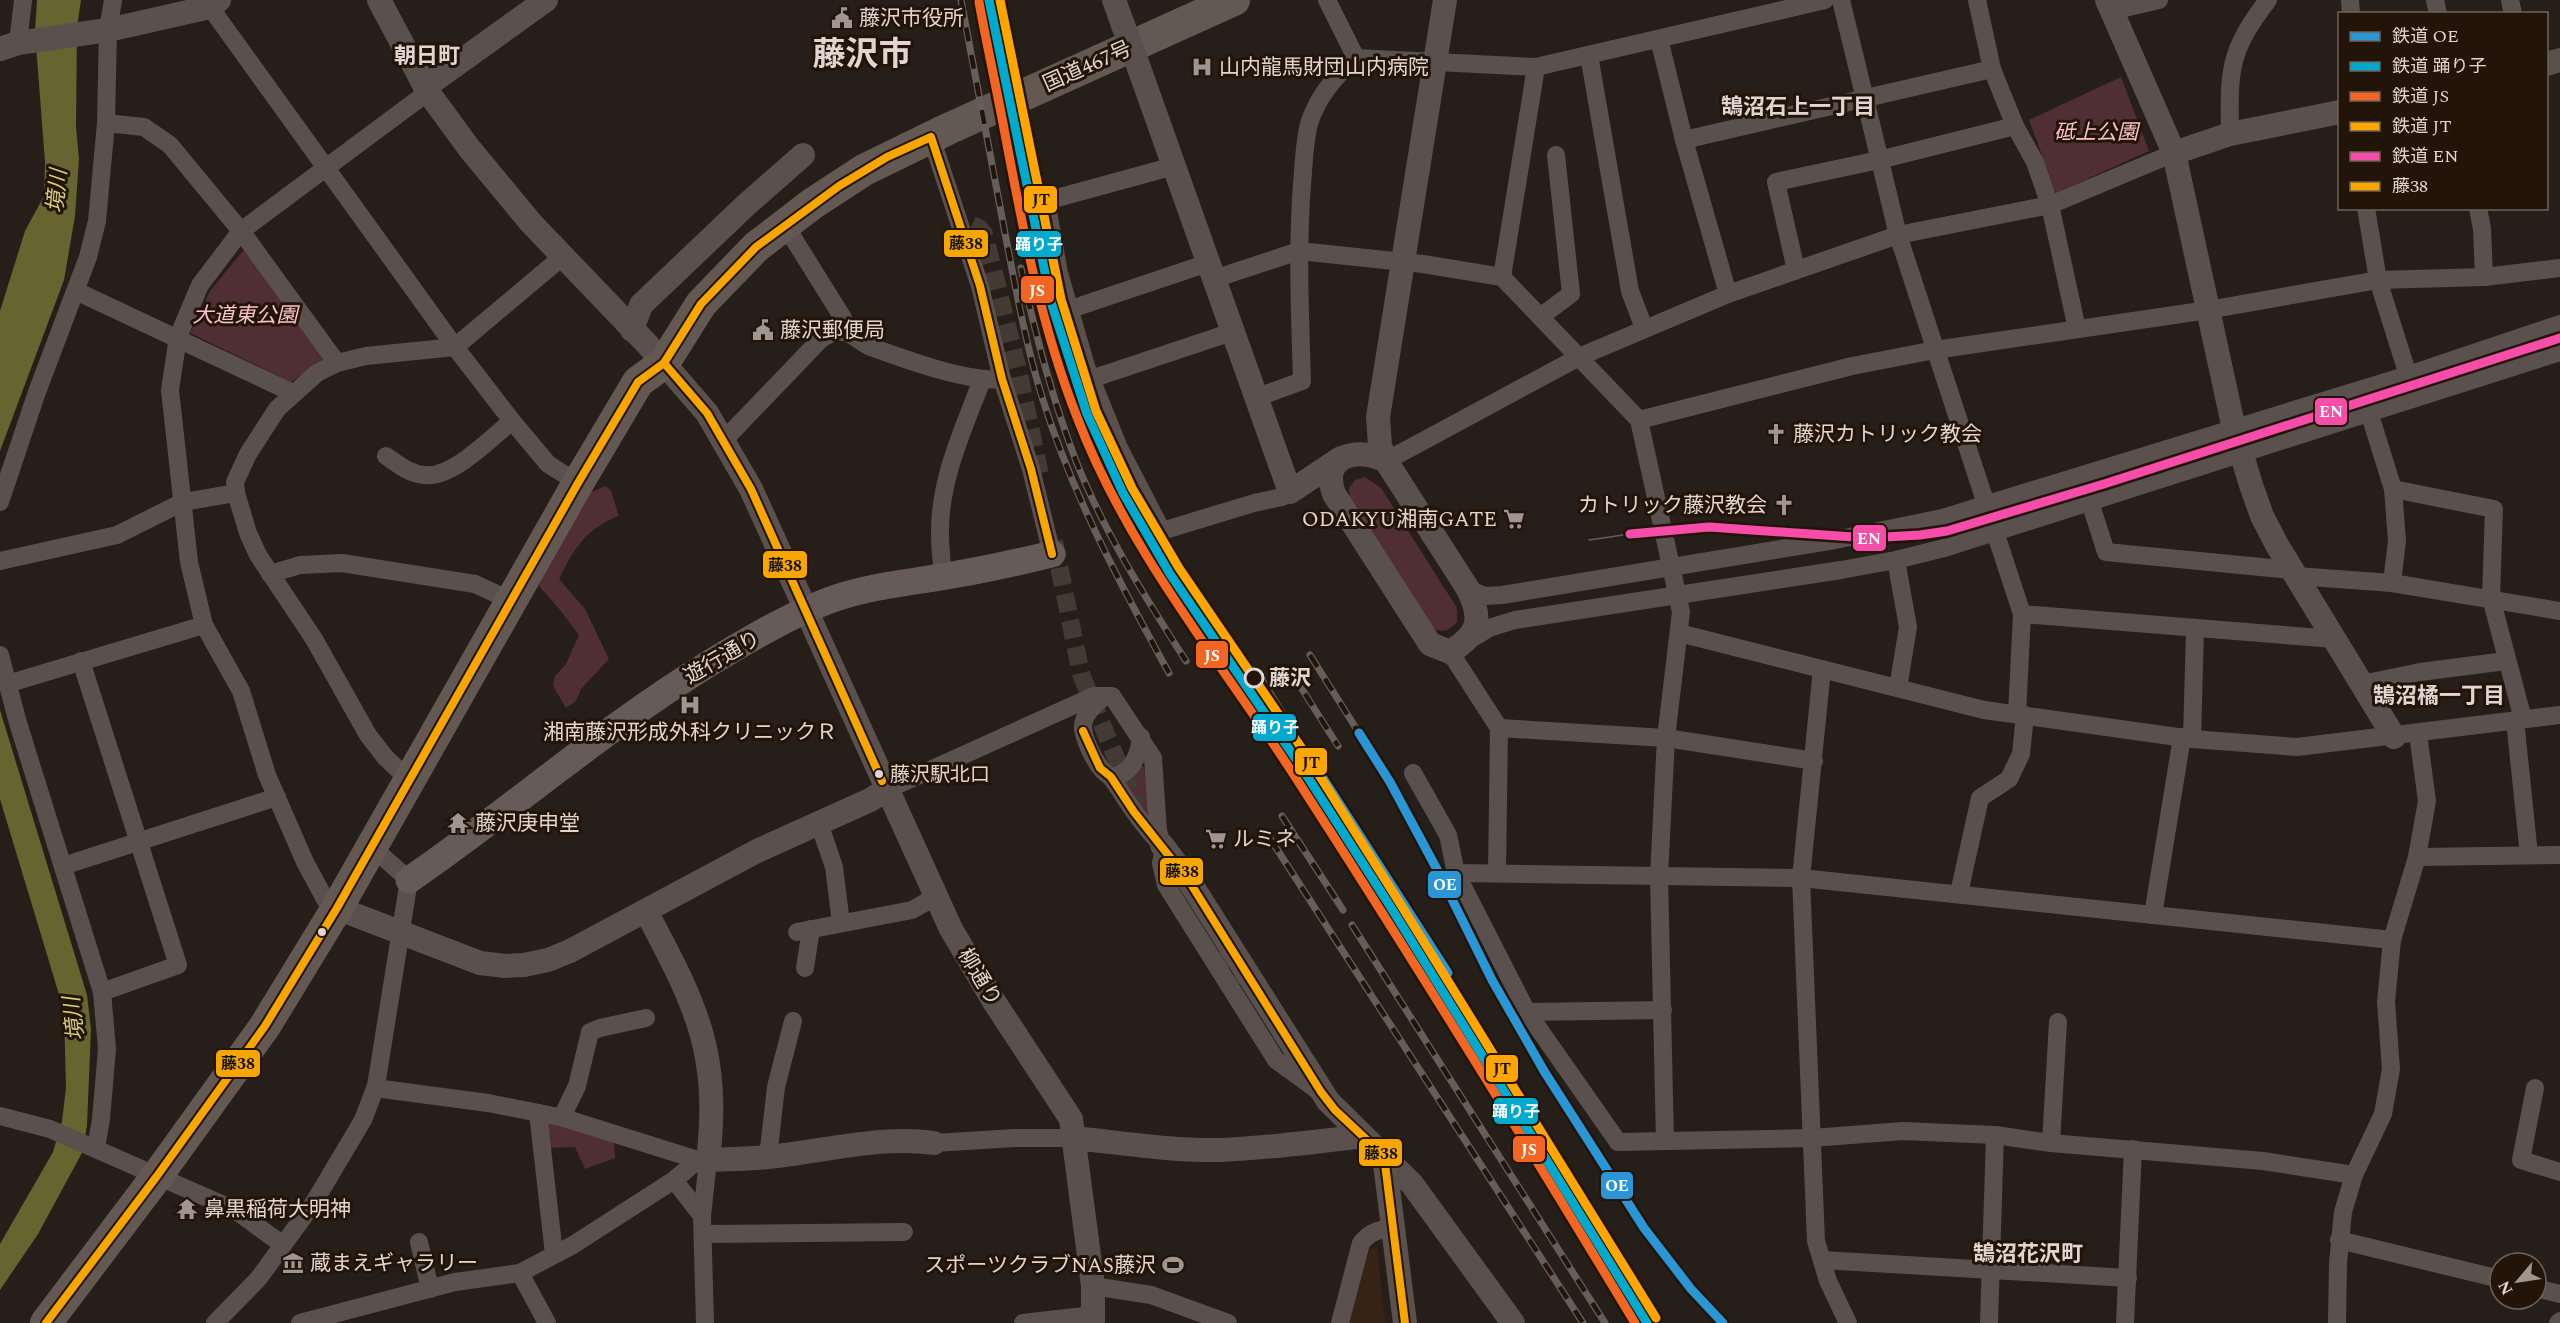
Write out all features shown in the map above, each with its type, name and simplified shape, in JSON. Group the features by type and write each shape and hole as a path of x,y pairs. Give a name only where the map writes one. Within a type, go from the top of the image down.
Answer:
{"highway":[{"name":"国道467号","path":"46,1323 157,1176 265,1026 337,908 578,483 638,382 664,363 701,304 756,247 864,170 931,136 1234,0"}],"main road":[{"name":"遊行通り","path":"409,880 471,837 578,753 663,692 742,644 806,610 856,592 943,577 1052,554"}],"street":[{"path":"23,0 14,45 104,30 215,3 455,347 512,422 548,464 578,483"},
{"path":"0,502 34,402 76,291 97,221 106,123 104,30 113,0"},
{"name":"柳通り","path":"380,0 426,90 469,148 562,257 664,363 707,413 751,489 935,897 988,991 1068,1112 1074,1138 1093,1286 1093,1319"},
{"path":"1114,0 1290,492"},
{"path":"1327,0 1356,58"},
{"path":"1445,0 1378,417 1380,446 1386,461 1468,589 1475,604 1477,617 1473,635 1458,647"},
{"path":"1255,398 1302,381 1299,251 1306,142 1310,123 1333,78 1356,58 1536,67 1825,0"},
{"path":"1841,0 1898,235 2022,614 2021,754 2009,778 1980,798 1959,893"},
{"path":"1977,0 1992,69 2015,126 2035,162 2050,205 2077,329"},
{"path":"2159,0 2109,5 2174,153 2241,453 2262,516 2394,737"},
{"path":"538,2 328,167 241,231 200,285 178,338 170,390 173,429 189,562 204,626 241,691 267,776 305,862 326,901 337,908 480,963 505,966 548,960 570,951 729,866 819,822 888,794 1094,696 1108,695 1115,698 1153,758 1158,831 1163,846 1161,863 1166,885 1276,1060 1321,1092"},
{"path":"2230,134 2229,82 2232,62 2258,3"},
{"path":"1659,39 1684,140 1728,294"},
{"path":"1589,55 1629,291 1644,328"},
{"path":"1502,277 1536,67"},
{"path":"1684,140 1992,69"},
{"path":"2338,112 2230,134 2174,153 2050,205 1898,235 1728,294 1579,357 1386,461 1358,453 1341,458 1331,474 1334,494 1430,644 1458,647 1489,628 1515,620 1896,560 1995,532 2560,352"},
{"path":"106,123 144,127 170,145 241,231 337,363"},
{"path":"1796,270 1776,182 1879,160 2015,126"},
{"path":"931,136 966,222 1002,379 1031,469 1052,554"},
{"path":"1540,317 1571,294 1556,155"},
{"path":"632,330 641,304 746,205 804,156"},
{"path":"1174,166 1046,201 1059,273 1091,379 1119,448 1162,531 1254,503 1282,497 1363,442 1378,417"},
{"path":"2366,210 2378,280 2408,375"},
{"path":"2478,210 2482,229 2484,277"},
{"path":"785,225 843,318 843,332"},
{"path":"1071,309 1211,271 1299,251 1403,262 1502,277 1640,420 1681,612 1666,738 1659,876 1665,1141"},
{"path":"409,780 385,757 368,735 314,639 270,574 248,533 236,494 235,482 248,454 277,409 317,373 337,363 366,356 455,347 562,257"},
{"path":"1640,420 1833,370 1935,350 2208,310 2378,280 2484,277 2560,268"},
{"path":"76,291 293,393"},
{"path":"1468,589 1485,596 1502,595 1889,530 1986,506 2408,375 2560,324"},
{"path":"724,440 821,339 831,333 843,332 868,346 982,380 1002,379"},
{"path":"1091,379 1232,332"},
{"path":"943,577 940,534 947,478 955,450 982,380"},
{"path":"2369,412 2393,489 2397,541 2392,583"},
{"path":"386,456 408,471 424,475 439,474 460,463 512,422"},
{"path":"2393,489 2494,509 2491,598 2519,720 2529,855"},
{"path":"0,561 117,535 183,502 236,494"},
{"path":"2090,502 2106,552 2392,583 2560,611"},
{"path":"1896,560 1908,627 1898,688"},
{"path":"270,574 300,565 342,563 475,584 512,601"},
{"path":"2022,614 2334,639"},
{"path":"7,684 204,626"},
{"path":"2153,915 2187,738 2195,629"},
{"path":"1679,633 1984,710 2187,738 2297,747 2560,715"},
{"path":"1458,647 1499,728 1497,873"},
{"path":"0,655 102,992 107,1049 103,1108 96,1148"},
{"path":"81,661 178,964 102,992"},
{"path":"2362,684 2420,672 2506,661"},
{"path":"1822,669 1801,878 1816,1240 1828,1281 1848,1323"},
{"path":"1108,695 1092,708 1083,726 1098,764 1111,777 1134,812 1189,881 1321,1092 1421,1195 1514,1323"},
{"path":"1499,728 1666,738 1814,761"},
{"path":"2337,1323 2339,1240 2343,1212 2354,1175 2383,1114 2391,1069 2386,1002 2392,940 2417,857 2427,801 2418,734"},
{"path":"1111,777 1119,776 1132,766 1140,749 1141,738"},
{"path":"1413,774 1448,835 1456,873 1527,1012 1618,1142 1812,1138 1903,1131 1995,1135 2051,1143 2263,1161 2354,1175"},
{"path":"63,866 277,797"},
{"path":"819,822 834,867 841,923"},
{"path":"215,1323 252,1286 283,1245 343,1156 363,1120 375,1088 409,880 372,847"},
{"path":"2417,857 2560,855"},
{"path":"1456,873 1801,878 2392,940"},
{"path":"805,968 804,931 912,910 935,897"},
{"path":"646,911 686,986 705,1042 711,1071 712,1100 703,1160 705,1323"},
{"path":"1239,984 1296,1075"},
{"path":"1527,1012 1663,1010"},
{"path":"562,1117 577,1086 590,1032 646,1018"},
{"path":"768,1157 774,1095 793,1021"},
{"path":"2051,1143 2058,1022"},
{"path":"375,1088 488,1103 562,1117 703,1160 768,1157 850,1146 912,1141 934,1143 1015,1138 1074,1138 1177,1149 1221,1150 1305,1144 1363,1136"},
{"path":"2535,1088 2521,1160 2560,1173"},
{"path":"538,1113 554,1254"},
{"path":"0,1116 50,1129 235,1210 283,1245"},
{"path":"1989,1323 1995,1135"},
{"path":"2125,1323 2133,1149"},
{"path":"1384,1155 1405,1323"},
{"path":"300,1323 455,1281 520,1273 703,1160"},
{"path":"674,1180 703,1225"},
{"path":"703,1225 904,1232"},
{"path":"1340,1323 1361,1243 1368,1234 1376,1230 1393,1228"},
{"path":"2339,1240 2488,1276"},
{"path":"419,1242 430,1288"},
{"path":"1822,1260 2128,1278"},
{"path":"520,1273 547,1323"},
{"path":"1093,1286 1151,1295 1228,1323"},
{"path":"1023,1323 1093,1319"}],"shaded area":[{"path":"1377,1247 1385,1323 1346,1323 1368,1249"}],"green space":[{"name":"砥上公園","path":"2121,77 2149,151 2056,193 2029,120"},
{"name":"大道東公園","path":"247,246 324,360 291,382 190,333 210,291"},
{"path":"1365,477 1381,488 1457,608 1457,622 1448,630 1441,631 1430,627 1350,500 1349,488 1355,480"},
{"path":"606,486 611,491 619,516 598,526 582,541 559,579 585,609 609,659 581,689 576,701 566,708 553,686 555,676 566,664 579,635 539,586 549,559 584,495"},
{"path":"1141,765 1144,767 1151,819 1124,783 1133,777"},
{"path":"543,1121 614,1139 615,1158 585,1169 575,1147 546,1148"}],"water":[{"name":"境川","path":"37,0 81,0 77,27 76,127 79,159 75,216 64,280 0,451 0,311 25,231 44,196 45,162 35,32"},
{"name":"境川","path":"0,710 87,995 91,1029 87,1125 83,1151 38,1234 0,1290 0,1244 53,1152 62,1121 66,1088 64,1011 0,799"}],"tunnel":[{"path":"972,225 984,234 1019,374 1041,479"},
{"path":"1054,541 1081,674 1136,806"},
{"path":"1219,952 1239,984"}],"tram line":[{"path":"1589,540 1630,534"}],"railway":[{"path":"961,0 1016,292 1042,397 1068,469 1098,538 1169,673"},
{"path":"1021,268 1045,366 1076,461 1112,539 1186,661"},
{"path":"1310,655 1359,733"},
{"path":"1290,670 1338,746"},
{"path":"1259,675 1312,761"},
{"path":"1282,816 1343,910"},
{"path":"1271,840 1583,1323"},
{"path":"1352,925 1605,1323"}],"rail line":[{"name":"踊り子","path":"989,0 1051,302 1087,414 1123,493 1170,574 1302,768 1390,906 1647,1323"},
{"name":"JT","path":"1000,0 1061,299 1096,411 1132,488 1179,568 1311,762 1656,1318"},
{"name":"JS","path":"979,2 1019,206 1043,313 1077,417 1121,512 1176,602 1265,731 1338,843 1467,1048 1635,1323"},
{"name":"EN","path":"1630,534 1709,527 1868,538 1947,531 2104,484 2560,338"},
{"name":"OE","path":"1359,733 1390,782 1440,875 1492,980 1544,1071 1644,1228 1691,1289 1723,1323"},
{"name":"OE","path":"1312,761 1448,973"}],"transit line":[{"name":"藤38","path":"46,1323 157,1176 265,1026 337,908 578,483 638,382 664,363 701,304 756,247 839,186 887,157 931,137 980,286 1002,379 1031,469 1052,554"},
{"name":"藤38","path":"664,363 707,413 751,489 882,781"},
{"name":"藤38","path":"1083,731 1100,768 1111,777 1134,812 1189,881 1321,1092 1335,1110 1384,1156 1405,1323"}],"place":[{"name":"藤沢市役所","path":"842,18"},
{"name":"山内龍馬財団山内病院","path":"1202,67"},
{"name":"藤沢郵便局","path":"763,330"},
{"name":"藤沢カトリック教会","path":"1776,434"},
{"name":"カトリック藤沢教会","path":"1784,505"},
{"name":"ODAKYU湘南GATE","path":"1514,519"},
{"name":"藤沢","path":"1254,678"},
{"name":"湘南藤沢形成外科クリニックＲ","path":"690,705"},
{"name":"藤沢駅北口","path":"879,774"},
{"name":"藤沢庚申堂","path":"458,823"},
{"name":"ルミネ","path":"1216,839"},
{"name":"鼻黒稲荷大明神","path":"187,1209"},
{"name":"蔵まえギャラリー","path":"293,1263"},
{"name":"スポーツクラブNAS藤沢","path":"1173,1265"}],"district":[{"name":"藤沢市","path":"862,53"},
{"name":"朝日町","path":"427,55"},
{"name":"鵠沼石上一丁目","path":"1798,106"},
{"name":"鵠沼橘一丁目","path":"2439,695"},
{"name":"鵠沼花沢町","path":"2028,1253"}]}
